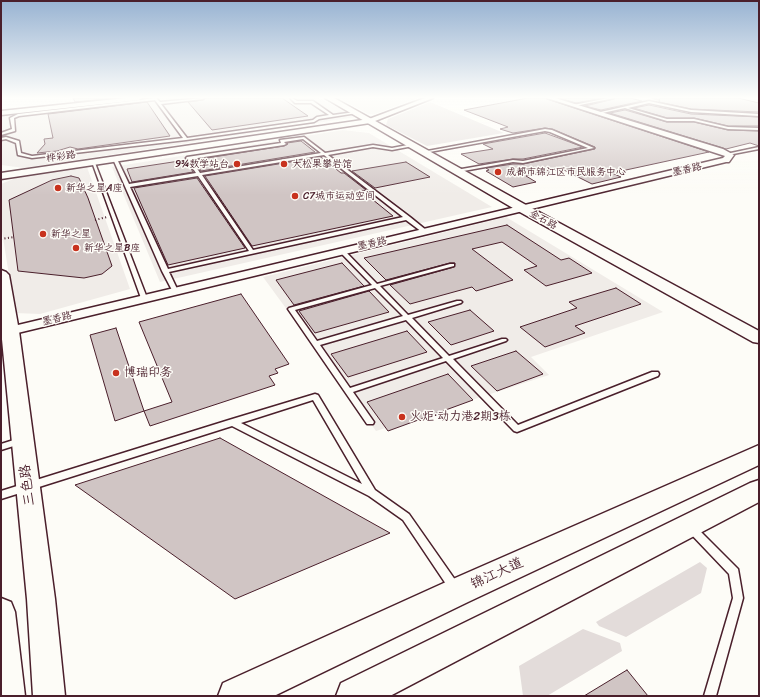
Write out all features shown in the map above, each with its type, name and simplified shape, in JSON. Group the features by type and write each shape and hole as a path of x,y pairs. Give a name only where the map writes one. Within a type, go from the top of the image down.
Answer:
{"main road":[{"name":"锦江大道","path":"236,696 457,592 759,454"},
{"path":"354,696 759,490"}],"street":[{"name":"桦彩路","path":"1,176 306,131"},
{"name":"金石路","path":"387,131 522,208 759,338"},
{"path":"653,131 724,153"},
{"name":"墨香路","path":"5,332 726,160 730,155 724,153"},
{"name":"三色路","path":"1,274 12,443 28,486 41,599 49,696"},
{"path":"1,612 9,696"}],"lane":[{"path":"1,134 12,131"},
{"path":"180,131 186,139"},
{"path":"1,139 6,138 18,142 19,154 37,157 246,131"},
{"path":"424,152 542,131"},
{"path":"458,171 512,161 523,162 592,148 548,131"},
{"path":"252,252 198,175 188,158 284,144 281,141 304,138 424,232"},
{"path":"127,186 373,146 392,149 412,145"},
{"path":"724,153 759,148"},
{"path":"115,159 175,291"},
{"path":"93,162 144,298"},
{"path":"165,271 408,218"},
{"path":"342,251 517,429 655,374"},
{"path":"370,422 291,309 452,265"},
{"path":"316,344 459,302"},
{"path":"349,391 504,340"},
{"path":"1,495 315,397 372,493"},
{"path":"232,422 372,493 406,517 457,592"},
{"path":"689,526 734,572 738,598 710,696"}],"path":[{"path":"1,239 14,237"}],"shaded area":[{"path":"1,131 268,131 24,168 1,165"},
{"path":"340,131 348,131 369,133 492,207 160,282 112,167"},
{"path":"397,131 498,131 504,133 427,146"},
{"name":"新华之星","path":"87,167 130,289 40,314 15,313 1,225 1,184 21,176"},
{"path":"506,217 663,312 531,357 549,375 376,431 263,277"},
{"path":"700,562 707,568 701,593 626,637 599,626 596,622"},
{"path":"583,629 620,643 622,651 547,696 523,696 519,666"}],"building":[{"path":"51,131 166,131 170,136 78,149 70,147 57,151 37,153 45,144 44,139 53,138"},
{"path":"505,131 529,131 513,133"},
{"path":"556,131 643,131 709,152 612,173 621,177 592,184 562,169 526,176 536,182 513,187 486,171 489,170 486,168 523,164 595,149 595,147"},
{"path":"666,131 759,131 759,146 750,143 726,149"},
{"path":"545,133 583,147 523,159 479,164 461,154 493,149 483,144"},
{"path":"301,141 315,152 201,171 194,160 284,146 288,144 287,143"},
{"name":"C7城市运动空间","path":"321,157 366,190 362,191 393,216 252,246 205,176"},
{"path":"186,160 193,172 132,182 127,169"},
{"path":"406,162 430,177 375,188 352,171"},
{"path":"71,176 79,178 88,198 112,266 102,274 84,278 18,271 9,200 52,180"},
{"path":"197,178 245,248 168,265 134,188"},
{"path":"507,225 561,260 569,258 592,273 546,286 524,270 537,266 502,242 472,249 513,280 476,291 472,287 410,304 390,285 454,267 455,263 386,280 364,258"},
{"path":"342,263 364,286 294,305 276,280"},
{"path":"616,288 641,304 575,326 585,333 545,347 520,327 577,308 569,302"},
{"path":"369,291 389,312 315,333 299,311"},
{"path":"241,294 289,364 275,369 278,373 269,376 275,385 150,426 144,411 172,402 139,322"},
{"path":"470,310 494,331 451,345 428,322"},
{"name":"博瑞印务","path":"116,328 144,411 115,421 90,335"},
{"path":"407,331 427,352 348,377 331,354"},
{"path":"516,351 543,374 497,391 471,366"},
{"name":"火炬·动力港2期3栋","path":"448,374 473,400 388,431 367,402"},
{"path":"220,438 390,533 235,599 75,485"},
{"path":"627,670 648,696 584,696"}],"place":[{"name":"9¾数学站台","path":"237,164"},
{"name":"大松果攀岩馆","path":"284,164"},
{"name":"成都市锦江区市民服务中心","path":"498,172"},
{"name":"新华之星A座","path":"58,188"},
{"name":"C7城市运动空间","path":"295,196"},
{"name":"新华之星","path":"43,234"},
{"name":"新华之星B座","path":"76,248"},
{"name":"博瑞印务","path":"116,373"},
{"name":"火炬·动力港2期3栋","path":"402,417"}]}
